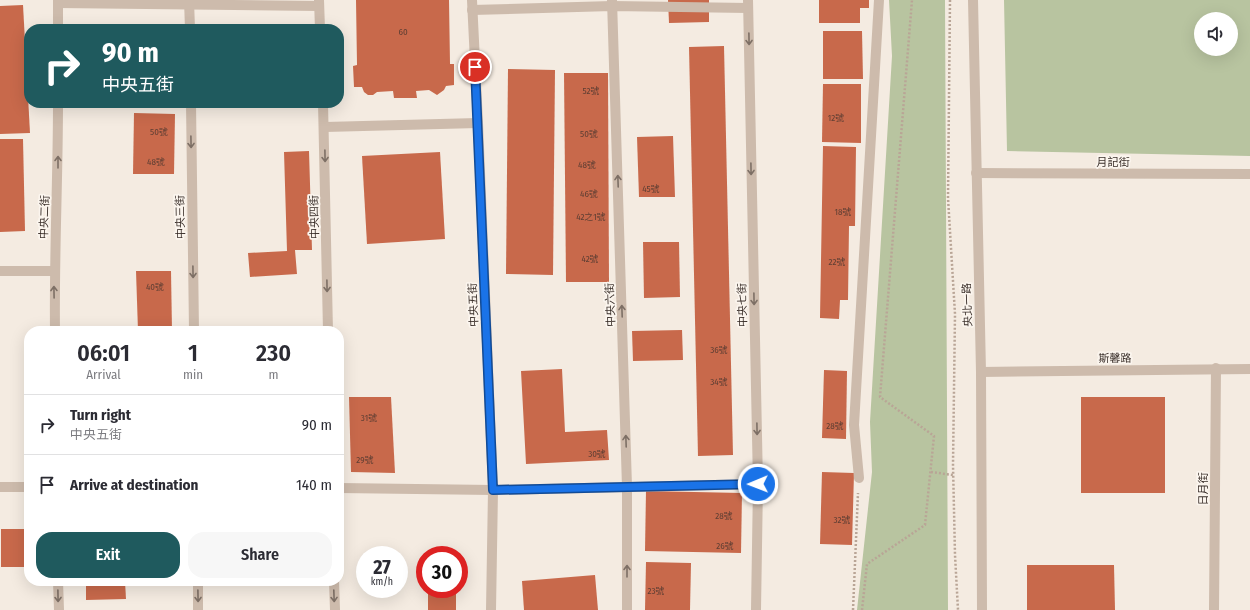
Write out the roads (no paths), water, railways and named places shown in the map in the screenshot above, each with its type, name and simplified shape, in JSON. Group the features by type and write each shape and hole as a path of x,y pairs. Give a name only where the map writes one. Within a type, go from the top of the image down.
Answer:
{"street":[{"path":"859,478 854,425 879,0"},
{"name":"央北一路","path":"973,0 981,372 982,610"},
{"path":"58,24 58,2 319,3 320,24"},
{"path":"189,3 190,24"},
{"path":"472,5 612,3 748,4"},
{"name":"中央六街","path":"612,3 627,487 627,610"},
{"name":"中央七街","path":"748,4 758,484 756,610"},
{"name":"中央五街","path":"472,5 493,490 491,610"},
{"name":"中央二街","path":"55,326 54,271 58,190 58,108"},
{"name":"中央三街","path":"191,108 194,326"},
{"name":"中央四街","path":"323,108 328,326"},
{"path":"324,127 478,124"},
{"name":"月記街","path":"976,173 1250,174"},
{"path":"0,271 54,271"},
{"name":"斯馨路","path":"981,372 1216,368 1250,369"},
{"name":"日月街","path":"1214,610 1216,368"},
{"path":"344,488 493,490 758,484"},
{"path":"0,488 24,487"},
{"path":"58,586 59,610"},
{"path":"198,586 198,610"},
{"path":"334,586 335,610"}]}
